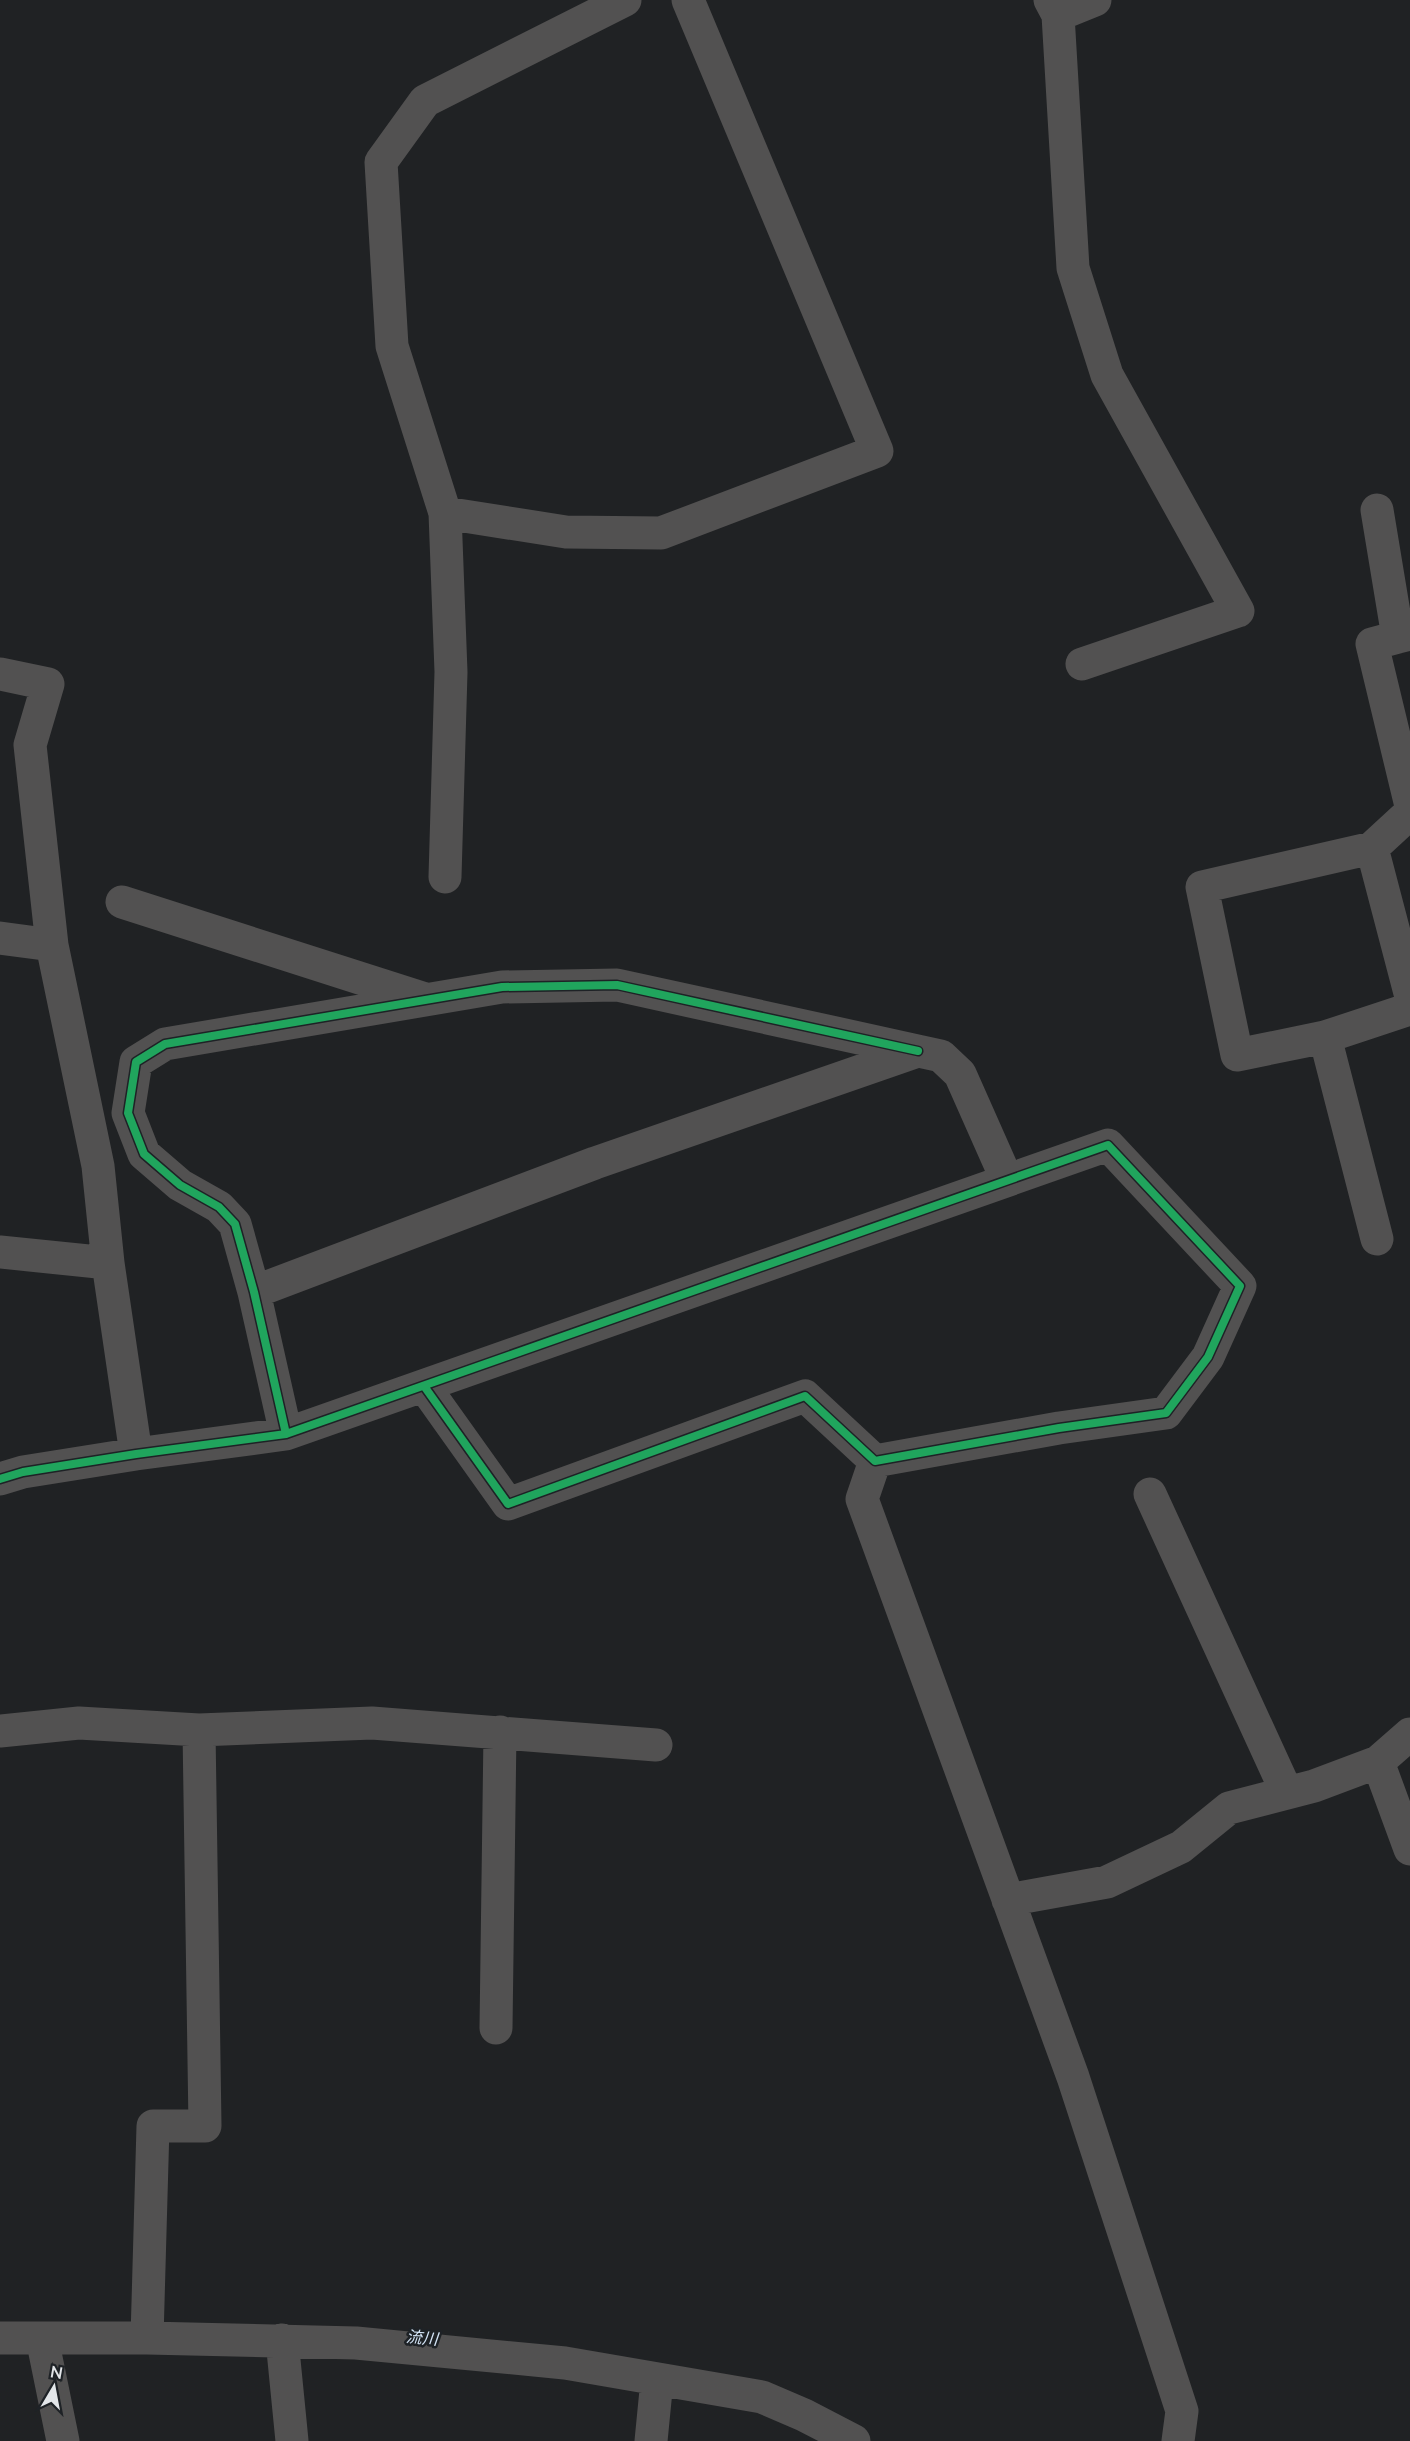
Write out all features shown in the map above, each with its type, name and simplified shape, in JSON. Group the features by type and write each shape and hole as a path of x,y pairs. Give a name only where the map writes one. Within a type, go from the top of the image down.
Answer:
{"street":[{"path":"445,877 451,672 445,513 392,346 381,162 425,101 625,0"},
{"path":"445,513 566,532 661,533 878,451 688,0"},
{"path":"1082,664 1238,611 1107,375 1073,268 1054,7 1095,0"},
{"path":"1377,510 1404,636 1372,644 1410,802"},
{"path":"0,674 48,684 30,745 52,945 98,1166 108,1263 136,1454"},
{"path":"1410,813 1372,848 1202,887 1237,1055 1324,1037 1410,1009"},
{"path":"1372,848 1410,993"},
{"path":"122,902 426,1000"},
{"path":"0,938 52,945"},
{"path":"286,1434 254,1292 235,1224 219,1207 180,1185 144,1154 128,1113 136,1062 165,1044 502,987 616,986 941,1056 960,1074 1007,1180"},
{"path":"1324,1037 1377,1239"},
{"path":"254,1292 595,1162 918,1051"},
{"path":"0,1479 23,1472 136,1454 286,1434 1108,1145 1240,1286 1208,1357 1166,1413 1059,1428 875,1461"},
{"path":"0,1252 108,1263"},
{"path":"424,1386 508,1504 805,1396 875,1461"},
{"path":"875,1461 862,1499 1073,2077 1182,2411 1178,2441"},
{"path":"1150,1494 1287,1793"},
{"path":"0,1731 79,1723 199,1730 372,1723 656,1745"},
{"path":"147,2338 153,2126 205,2126 199,1730"},
{"path":"496,2028 500,1732"},
{"path":"1008,1900 1107,1882 1181,1847 1229,1808 1314,1786 1378,1762 1410,1734"},
{"path":"1378,1762 1410,1849"},
{"path":"0,2338 147,2338 356,2343 565,2363 762,2397 804,2415 854,2441"},
{"path":"42,2338 63,2441"},
{"path":"282,2340 292,2441"},
{"path":"651,2441 657,2380"}],"cycle path":[{"path":"286,1434 254,1292 235,1224 219,1207 180,1185 144,1154 128,1113 136,1062 165,1044 502,987 617,985 918,1051"},
{"path":"0,1479 23,1472 136,1454 286,1434 1108,1145 1240,1286 1208,1357 1166,1413 1059,1428 875,1461 805,1396 508,1504 424,1386"}],"water label":[{"name":"流川","path":"422,2337"}]}
